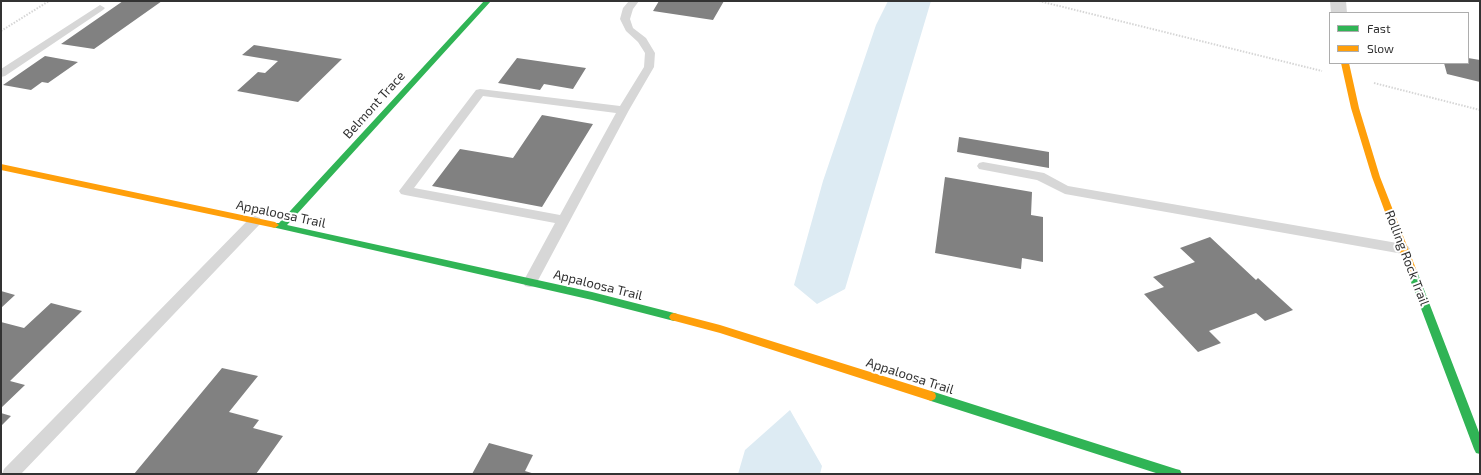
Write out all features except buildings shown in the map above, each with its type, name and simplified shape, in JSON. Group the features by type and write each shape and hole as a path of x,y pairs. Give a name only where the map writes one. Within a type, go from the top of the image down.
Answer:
{"street":[{"name":"Belmont Trace","path":"280,227 488,1"},
{"path":"1338,1 1339,12"},
{"name":"Rolling Rock Trail","path":"1346,64 1355,108 1376,177 1480,449"},
{"name":"Appaloosa Trail","path":"1,168 255,221 592,296 720,330 1176,474"}],"lane":[{"path":"530,282 623,110 650,67 650,53 642,40 629,29 625,19 628,8 634,1"},
{"path":"1,74 100,8"},
{"path":"563,220 405,191 480,92 623,110"},
{"path":"983,166 1040,176 1065,190 1404,249"},
{"path":"10,474 255,221"}],"path":[{"path":"1,31 50,1"},
{"path":"1039,1 1480,110"}],"shaded area":[{"path":"888,1 931,1 845,289 817,304 794,285 823,181 876,25"},
{"path":"790,410 822,466 820,474 738,474 745,450"}],"traffic: fast":[{"path":"280,227 488,1"},
{"path":"275,225 592,296 674,317"},
{"path":"1413,274 1480,449"},
{"path":"931,396 1176,474"}],"traffic: slow":[{"path":"1345,64 1355,108 1376,177 1413,274"},
{"path":"1,167 275,225"},
{"path":"674,317 720,329 931,396"}]}
